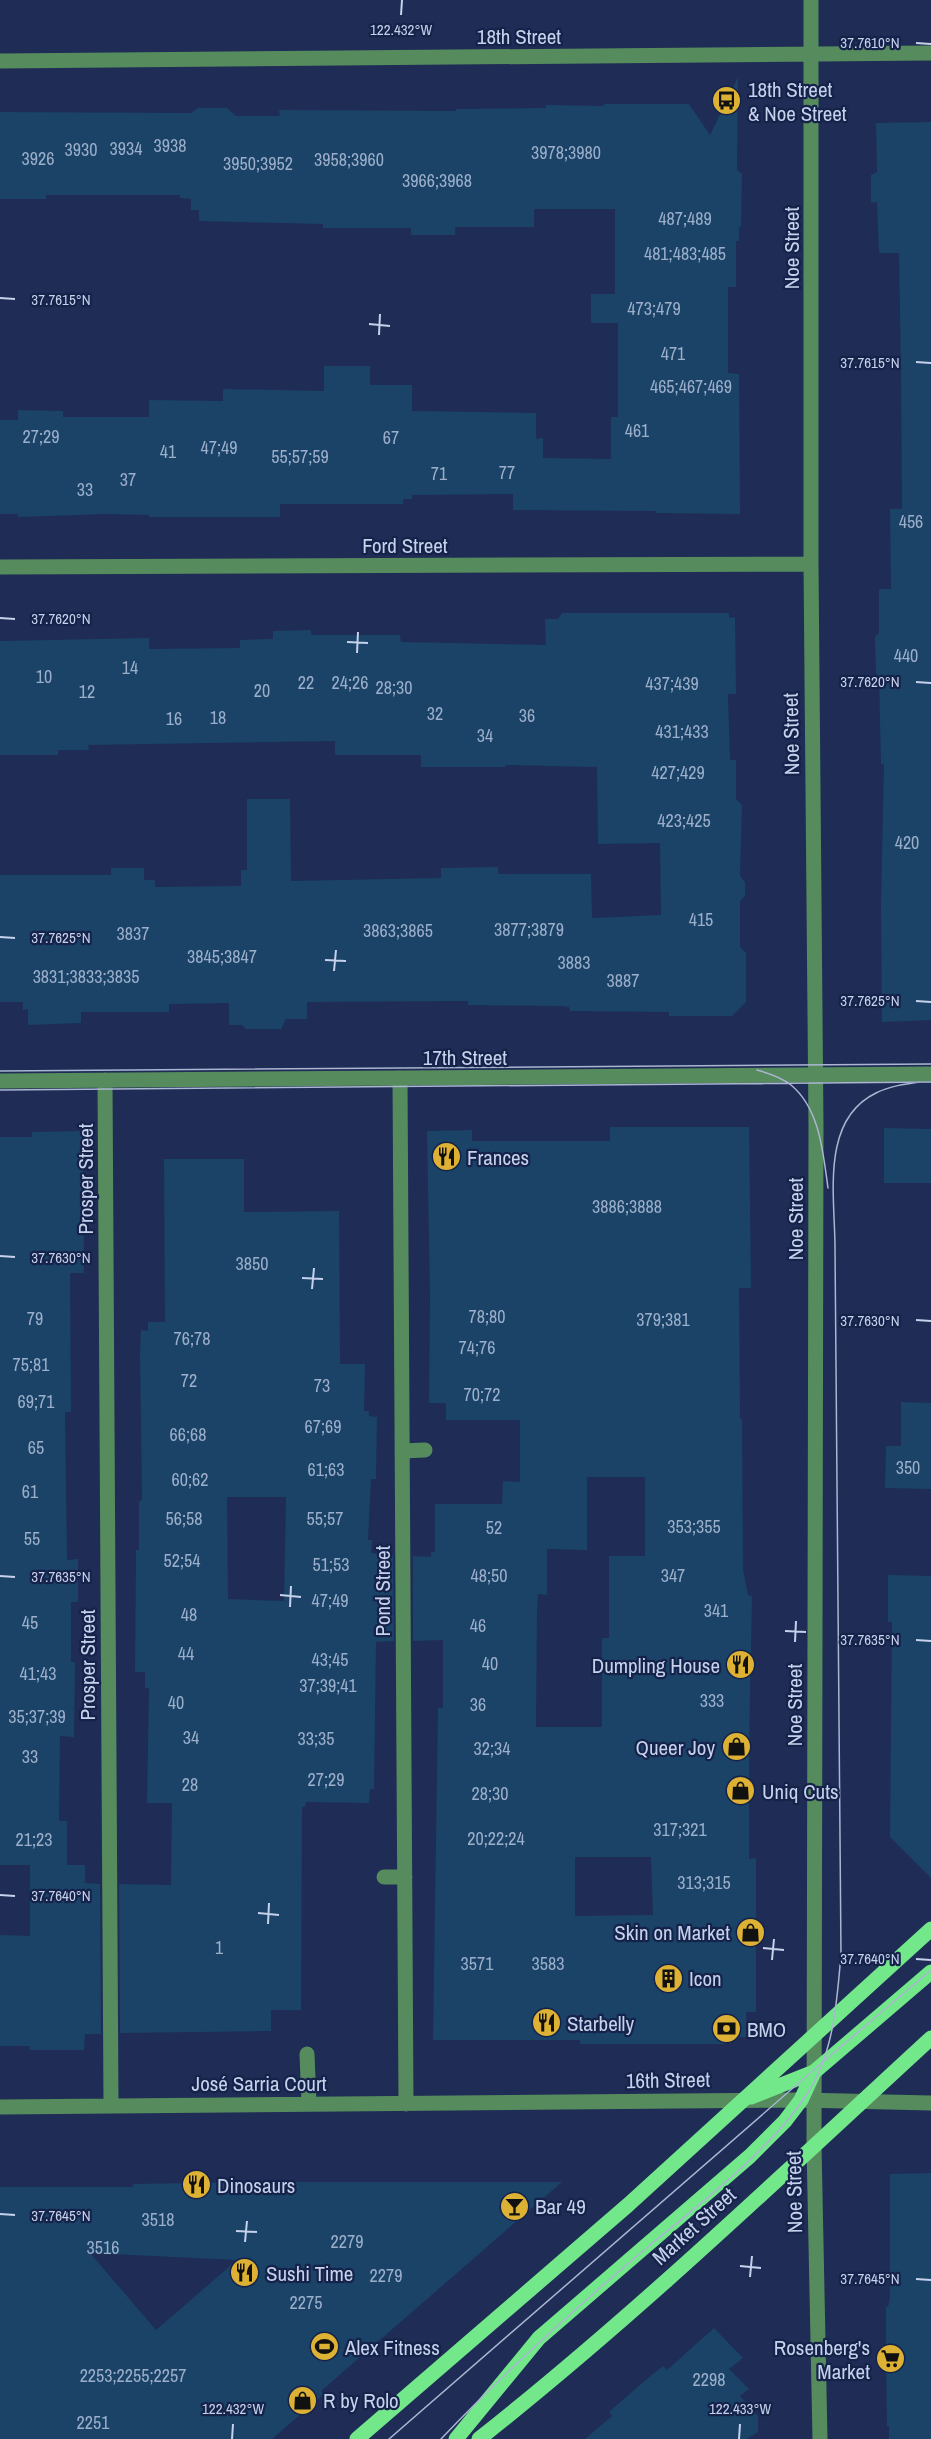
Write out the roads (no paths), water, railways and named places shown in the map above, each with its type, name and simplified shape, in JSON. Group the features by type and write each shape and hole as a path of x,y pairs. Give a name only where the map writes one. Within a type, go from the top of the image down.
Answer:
{"main road":[{"path":"357,2439 628,2205 931,1929"},
{"path":"742,2100 814,2072 931,1972"},
{"name":"Market Street","path":"479,2439 566,2367 689,2259 931,2038"},
{"path":"456,2439 539,2338 750,2156 808,2100 814,2072"}],"street":[{"name":"Noe Street","path":"811,0 811,564 816,1076 814,2072"},
{"name":"18th Street","path":"0,61 931,54"},
{"name":"Ford Street","path":"0,567 811,564"},
{"name":"17th Street","path":"0,1081 931,1074"},
{"name":"Pond Street","path":"400,1078 406,2104"},
{"name":"Prosper Street","path":"105,1080 111,2105"},
{"path":"402,1450 425,1450"},
{"path":"384,1876 405,1877"},
{"path":"307,2054 309,2104"},
{"name":"16th Street","path":"406,2104 742,2100 931,2103"},
{"name":"Noe Street","path":"808,2100 814,2145 820,2439"},
{"name":"José Sarria Court","path":"111,2105 406,2104"},
{"path":"0,2107 111,2105"}],"tram line":[{"path":"0,1071 931,1064"},
{"path":"757,1070 787,1082 801,1095 808,1106 819,1132 828,1188"},
{"path":"441,2439 565,2319 753,2157 792,2115 807,2094 823,2061 833,2026 841,1954 834,1162 838,1140 846,1121 858,1105 881,1091 920,1082"},
{"path":"0,1090 931,1082"},
{"path":"389,2439 931,1970"}],"place":[{"name":"18th Street & Noe Street","path":"727,101"},
{"name":"Frances","path":"446,1157"},
{"name":"Dumpling House","path":"741,1665"},
{"name":"Queer Joy","path":"736,1747"},
{"name":"Uniq Cuts","path":"741,1791"},
{"name":"Skin on Market","path":"751,1932"},
{"name":"Icon","path":"668,1978"},
{"name":"Starbelly","path":"546,2023"},
{"name":"BMO","path":"726,2029"},
{"name":"Dinosaurs","path":"196,2185"},
{"name":"Bar 49","path":"514,2206"},
{"name":"Sushi Time","path":"245,2273"},
{"name":"Alex Fitness","path":"324,2347"},
{"name":"Rosenberg's Market","path":"891,2359"},
{"name":"R by Rolo","path":"302,2400"}]}
